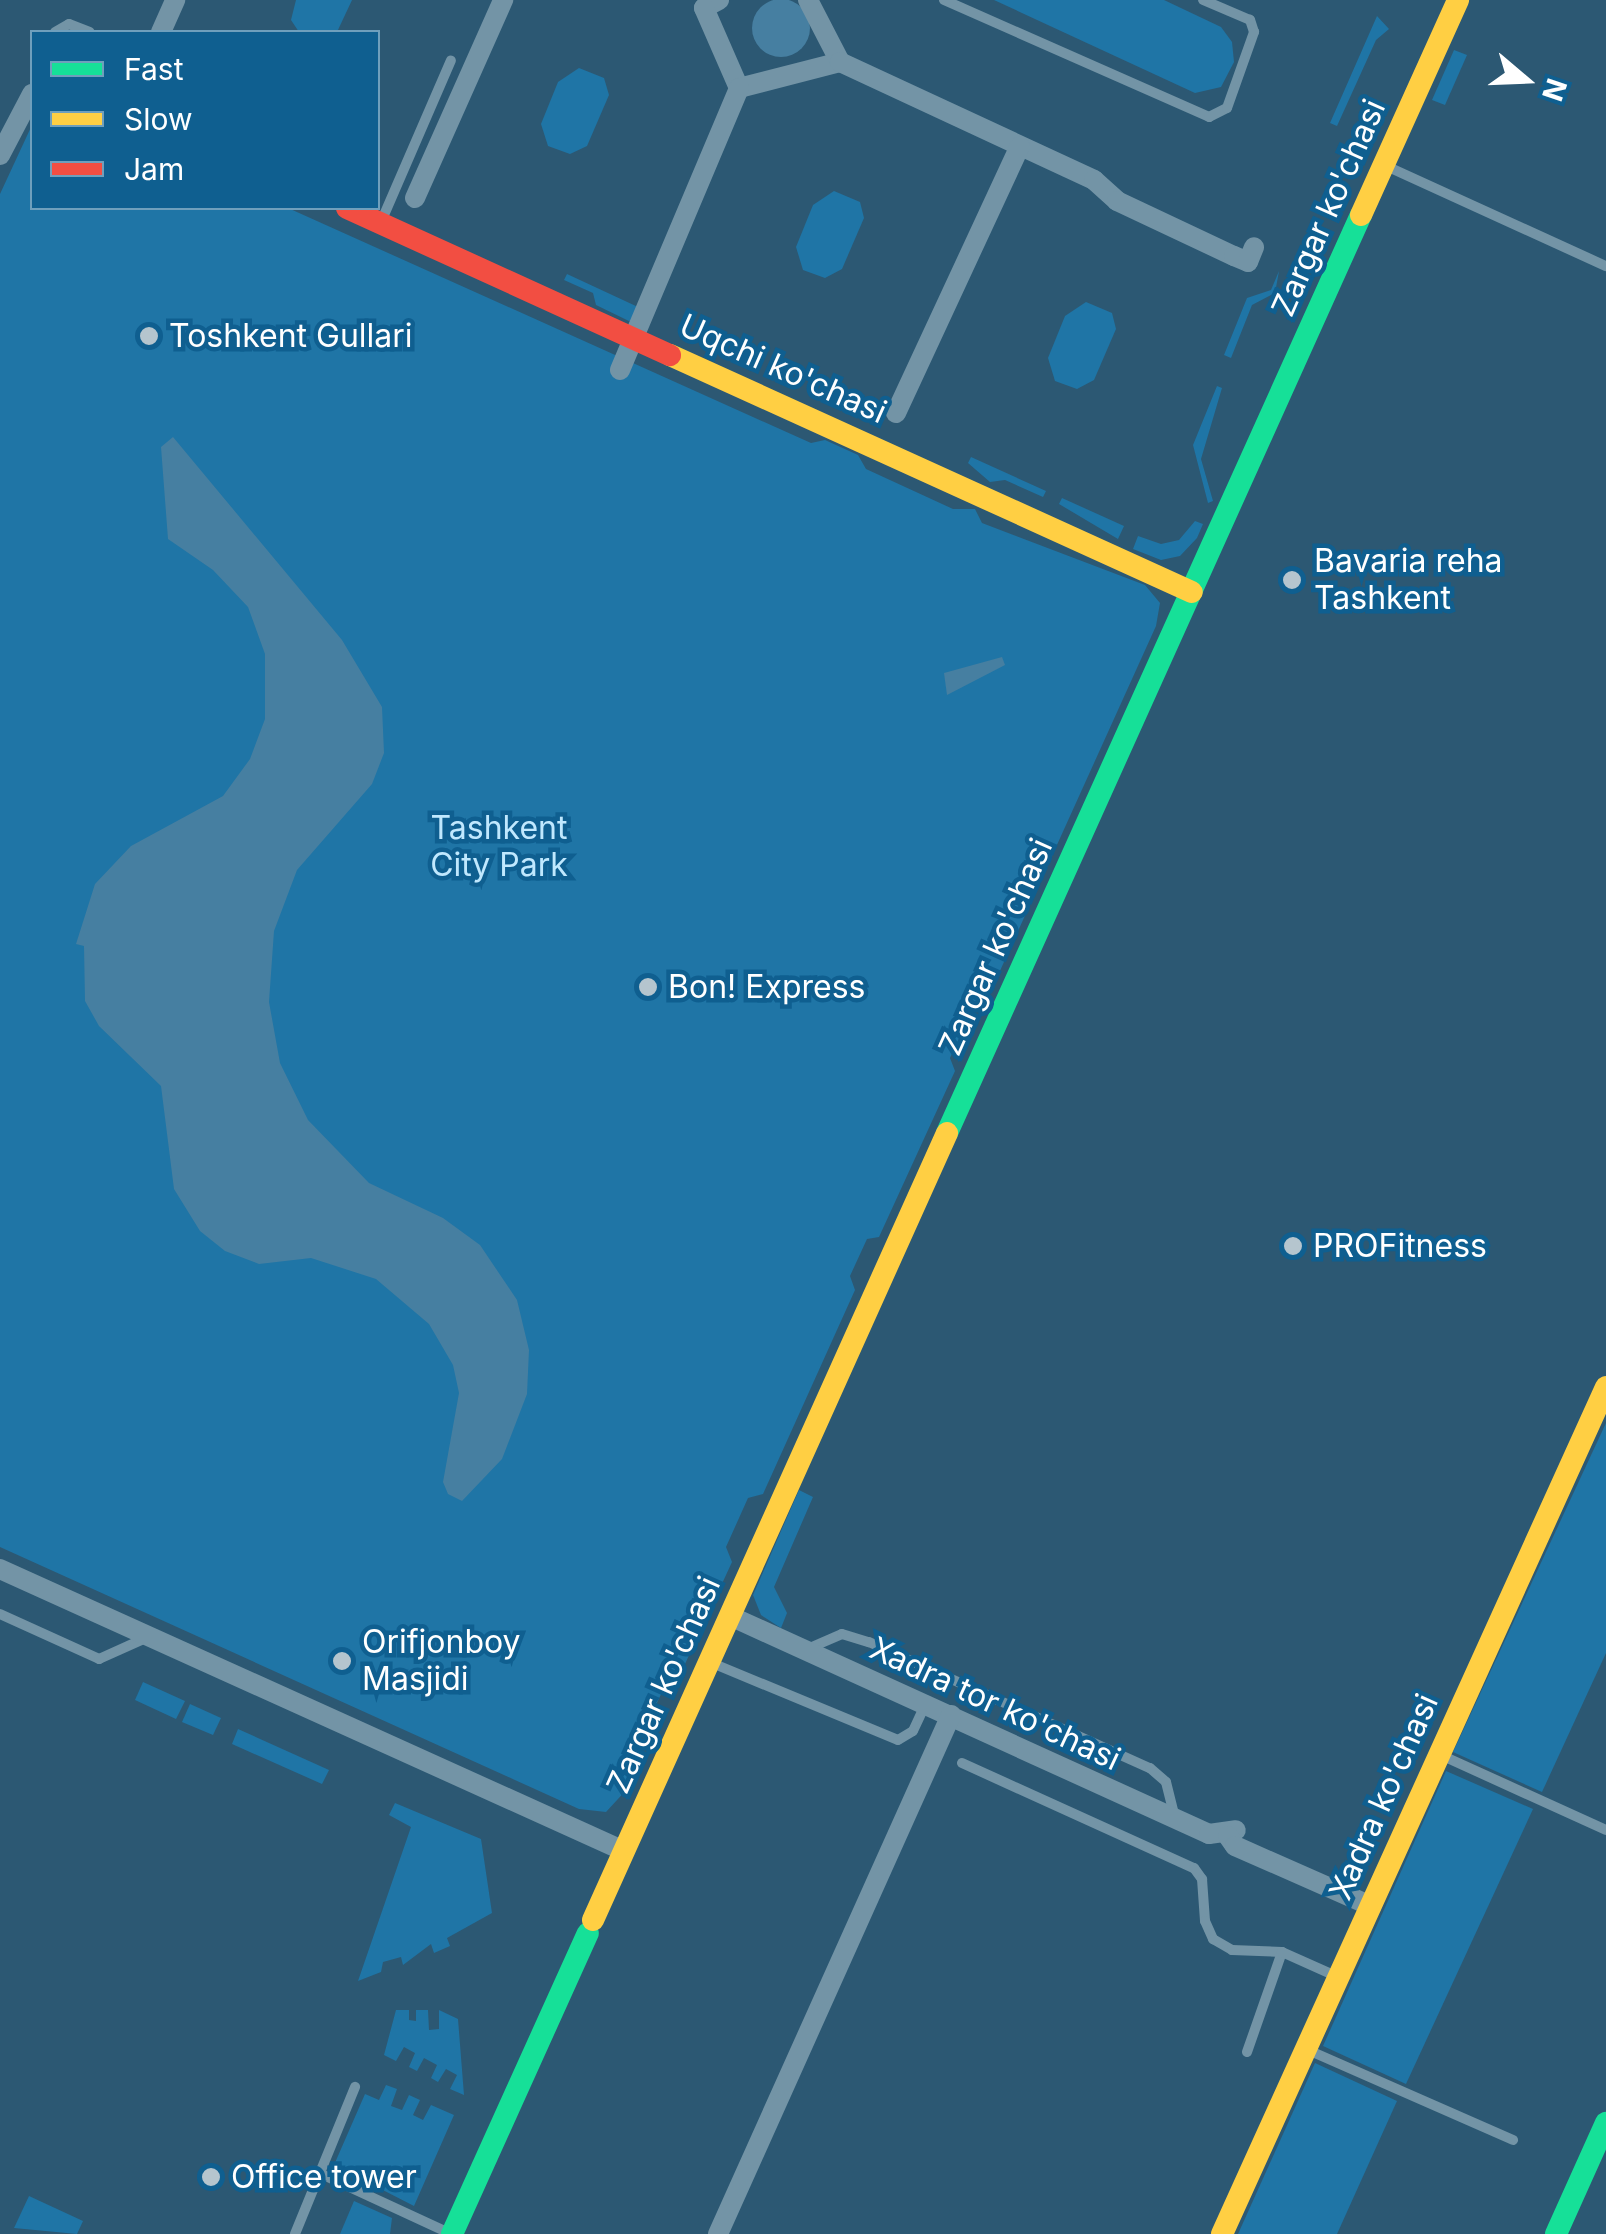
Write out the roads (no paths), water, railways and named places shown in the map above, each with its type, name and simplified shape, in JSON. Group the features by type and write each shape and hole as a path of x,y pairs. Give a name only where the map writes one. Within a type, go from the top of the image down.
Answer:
{"street":[{"path":"162,30 175,0"},
{"path":"415,198 503,0"},
{"path":"808,0 840,62 1020,146 1234,256 1248,262 1254,247"},
{"name":"Zargar ko'chasi","path":"452,2234 1458,0"},
{"path":"620,370 739,88 703,3"},
{"path":"739,88 840,62"},
{"path":"0,155 30,98"},
{"path":"896,413 1020,146"},
{"name":"Uqchi ko'chasi","path":"352,210 1192,592"},
{"name":"Xadra ko'chasi","path":"1222,2234 1606,1387"},
{"path":"0,1569 624,1852"},
{"name":"Xadra tor ko'chasi","path":"730,1616 1176,1820 1232,1833 1236,1846 1371,1906"},
{"path":"718,2234 951,1716"},
{"path":"1556,2234 1606,2123"}],"lane":[{"path":"944,0 1209,117 1227,108 1254,32 1250,20 1203,0"},
{"path":"58,30 68,24 84,30"},
{"path":"380,222 451,60"},
{"path":"1384,165 1606,266"},
{"path":"0,1614 99,1659 149,1636"},
{"path":"805,1650 842,1634 869,1642 1150,1768 1166,1782 1176,1820"},
{"path":"709,1662 898,1740 913,1731 926,1704"},
{"path":"1439,1754 1606,1830"},
{"path":"962,1762 1194,1868 1202,1879 1204,1921 1214,1939 1232,1950 1282,1952 1339,1977"},
{"path":"1247,2052 1282,1952"},
{"path":"1306,2050 1513,2140"},
{"path":"295,2234 317,2172 356,2087"},
{"path":"317,2172 452,2234"}],"place":[{"name":"Toshkent Gullari","path":"149,336"},
{"name":"Bavaria reha Tashkent","path":"1292,580"},
{"name":"Bon! Express","path":"648,987"},
{"name":"PROFitness","path":"1293,1246"},
{"name":"Orifjonboy Masjidi","path":"342,1661"},
{"name":"Office tower","path":"211,2177"}],"park label":[{"name":"Tashkent City Park","path":"499,848"}]}
